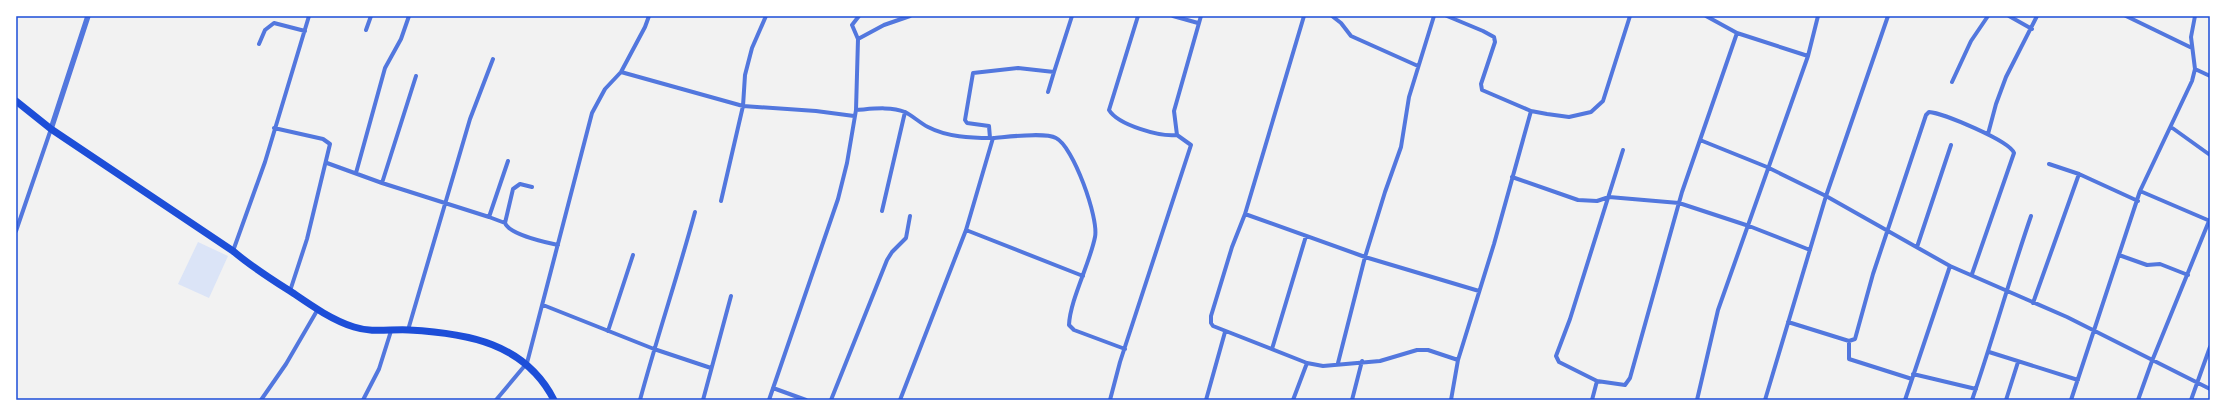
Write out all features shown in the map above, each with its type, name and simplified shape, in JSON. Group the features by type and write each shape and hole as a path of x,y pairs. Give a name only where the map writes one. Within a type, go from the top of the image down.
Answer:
{"main road":[{"path":"16,101 51,129 233,251 257,271 318,309 354,327 391,331 408,330 468,336 487,343 527,363 541,380 554,400"}],"street":[{"path":"16,231 88,16"},
{"path":"233,251 265,162 309,16"},
{"path":"366,30 371,16"},
{"path":"356,173 385,68 401,39 409,16"},
{"path":"496,400 527,363 592,113 605,89 621,72 645,28 649,16"},
{"path":"721,201 743,106 747,68 752,48 766,16"},
{"path":"769,400 838,199 847,163 856,110 858,39 852,24 859,16"},
{"path":"858,39 884,25 910,16"},
{"path":"1048,92 1072,16"},
{"path":"1110,400 1191,145 1177,135 1165,135 1140,129 1114,116 1109,110 1138,16"},
{"path":"1173,16 1198,23"},
{"path":"1177,135 1174,111 1201,16"},
{"path":"1304,16 1245,214 1232,247 1211,316 1211,323 1213,326 1225,332 1307,363 1323,366 1338,363 1393,358 1408,351 1417,350 1428,350 1458,360"},
{"path":"1332,16 1351,36 1418,66"},
{"path":"1338,363 1365,257 1385,192 1401,147 1409,98 1434,16"},
{"path":"1447,16 1483,30 1494,37 1495,42 1481,84 1482,90 1531,111 1569,117 1585,114 1598,107 1603,101 1630,16"},
{"path":"1707,16 1737,33 1808,56"},
{"path":"1697,400 1718,310 1749,226 1767,167 1808,56 1818,16"},
{"path":"1764,400 1826,196 1888,16"},
{"path":"1952,82 1971,41 1988,16"},
{"path":"2009,16 2032,29"},
{"path":"1988,134 2006,77 2032,29 2037,16"},
{"path":"2126,16 2192,48"},
{"path":"2071,400 2138,201 2140,191 2192,81 2195,69 2192,48 2192,29 2195,16"},
{"path":"259,44 265,30 274,23 305,31"},
{"path":"1624,150 1556,356 1559,362 1597,381 1625,385 1628,383 1679,203 1737,33"},
{"path":"408,330 444,202 470,119 493,59"},
{"path":"900,400 966,230 991,138 989,126 967,123 965,120 973,73 1018,68 1054,72"},
{"path":"2195,69 2210,76"},
{"path":"621,72 743,106 816,111 854,116"},
{"path":"382,183 416,76"},
{"path":"856,110 886,109 905,112 929,128 942,133 958,136 991,138 1023,136 1054,137 1060,141 1068,152 1090,198 1094,215 1095,237 1070,317 1070,327 1094,338 1125,349"},
{"path":"1451,400 1458,360 1480,291 1531,111"},
{"path":"882,211 905,112"},
{"path":"1850,341 1856,337 1873,274 1928,113 1934,113 1988,134 2012,147 2014,156 1972,274"},
{"path":"2171,127 2210,155"},
{"path":"274,128 329,142 330,148 307,239 290,291"},
{"path":"1700,140 1767,167 1826,196 1887,232 1950,266 2006,289 2033,303 2094,330 2152,361 2210,389"},
{"path":"1917,247 1951,145"},
{"path":"489,217 508,161"},
{"path":"327,163 382,183 489,217 505,223 511,230 558,245"},
{"path":"2049,164 2079,174 2138,201"},
{"path":"2033,303 2079,174"},
{"path":"1512,177 1578,200 1597,201 1609,197 1679,203 1749,226 1810,250"},
{"path":"505,223 513,189 520,184 532,187"},
{"path":"2138,400 2152,361 2210,221 2140,191"},
{"path":"640,400 654,349 676,283 695,212"},
{"path":"1245,214 1365,257 1480,291"},
{"path":"831,400 887,260 892,252 906,238 910,216"},
{"path":"1972,400 1989,352 2006,289 2031,216"},
{"path":"966,230 1083,276"},
{"path":"1272,349 1306,236"},
{"path":"608,331 633,254"},
{"path":"2119,255 2146,265 2160,264 2188,275"},
{"path":"1905,400 1950,266"},
{"path":"703,400 730,296"},
{"path":"543,305 654,349 711,368"},
{"path":"261,400 286,364 318,309"},
{"path":"1788,322 1850,341"},
{"path":"363,400 379,369 391,331"},
{"path":"1206,400 1225,332"},
{"path":"1850,341 1849,359 1913,377 1976,389"},
{"path":"2191,400 2210,347"},
{"path":"1989,352 2078,380"},
{"path":"1352,400 1362,361"},
{"path":"2006,400 2018,362"},
{"path":"1294,400 1307,363"},
{"path":"1592,400 1597,381"},
{"path":"773,388 806,400"}],"shaded area":[{"path":"198,242 228,256 209,298 178,284"}]}
